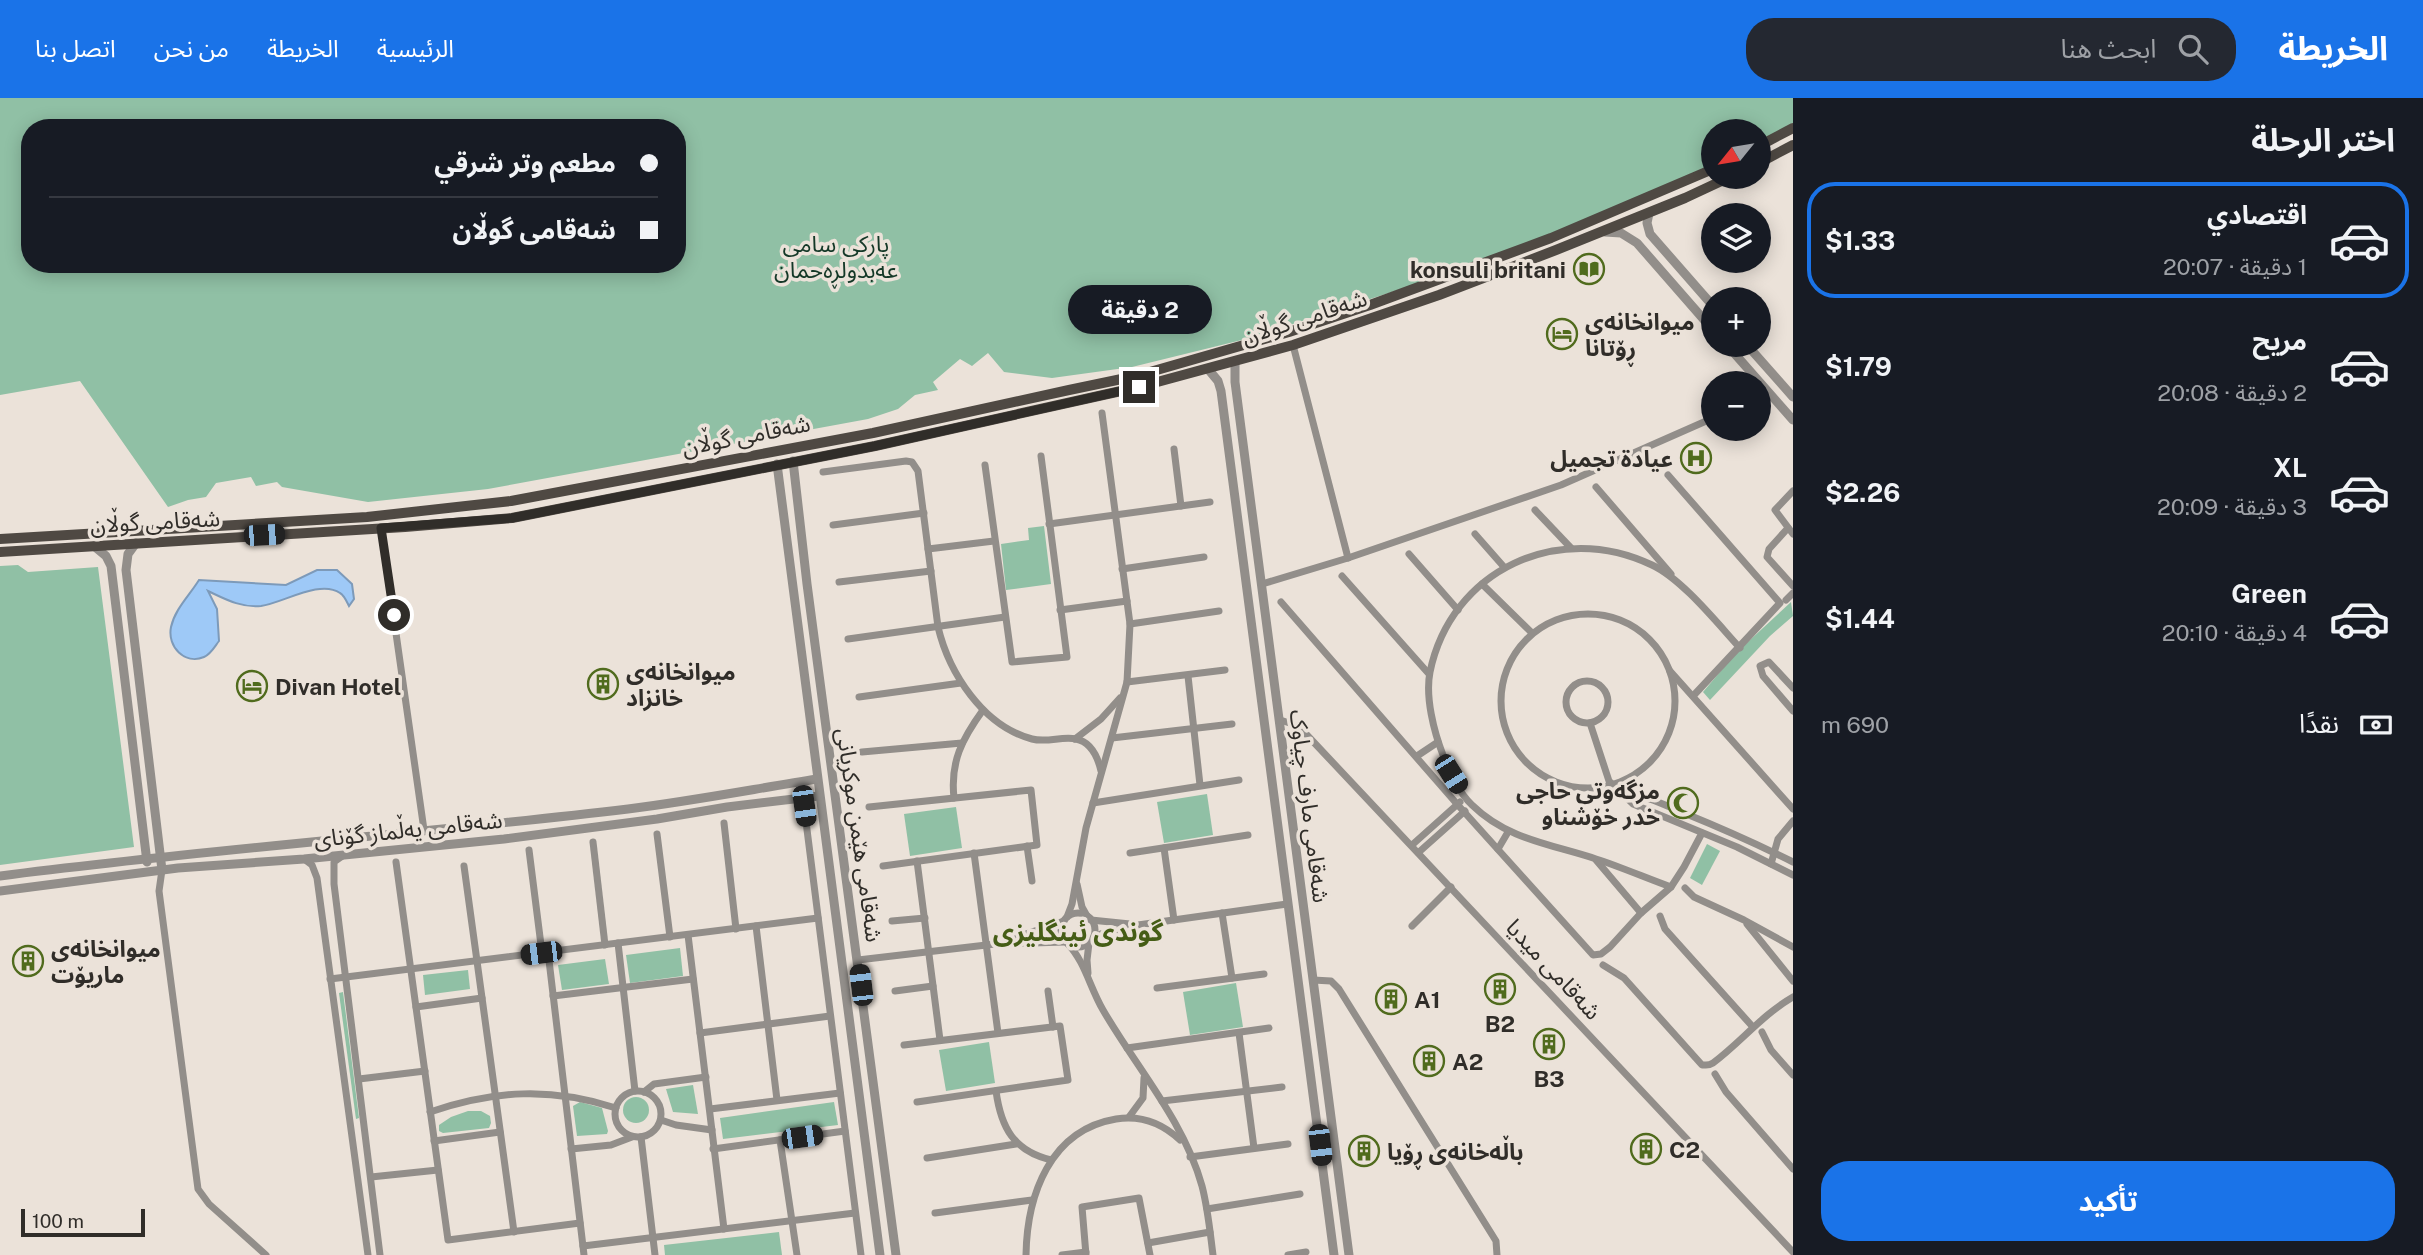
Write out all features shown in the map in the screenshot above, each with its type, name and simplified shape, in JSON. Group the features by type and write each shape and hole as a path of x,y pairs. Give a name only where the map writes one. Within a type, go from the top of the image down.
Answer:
{"main road":[{"path":"1771,140 1793,128"},
{"path":"1771,157 1793,145"},
{"name":"شەقامی گوڵان","path":"0,552 136,543 511,501 873,433 1136,376 1289,332 1405,292 1551,237 1701,174"},
{"name":"شەقامی گوڵان","path":"0,539 264,529 381,528 512,518 875,446 1139,387 1293,345 1439,295 1603,232 1703,189"}],"street":[{"path":"1649,213 1648,229 1701,292"},
{"path":"1603,232 1617,232 1627,236 1646,253 1701,316"},
{"path":"1646,253 1649,244 1657,242"},
{"path":"1293,345 1348,558"},
{"path":"1738,357 1750,371"},
{"path":"1758,357 1793,397"},
{"name":"شەقامی مارف چیاوک","path":"1235,361 1235,382 1349,1255"},
{"name":"شەقامی مارف چیاوک","path":"1208,369 1221,391 1334,1255"},
{"path":"1771,395 1793,420"},
{"path":"1102,413 1130,624 1127,682 1086,828 1076,880 1061,931 1079,958 1103,1011 1162,1101 1184,1143 1202,1184 1213,1255"},
{"path":"1262,584 1348,558 1561,485 1701,423"},
{"path":"1174,449 1181,506"},
{"path":"985,465 1012,663 1066,657 1041,456"},
{"name":"شەقامی هێمن موکریانی","path":"793,461 896,1255"},
{"path":"823,472 909,461 918,471 942,642 961,683 983,710 1032,739 1075,739 1101,719 1123,695"},
{"name":"شەقامی هێمن موکریانی","path":"777,464 880,1255"},
{"path":"1668,475 1780,603 1694,695"},
{"path":"1232,489 1250,486"},
{"path":"1596,487 1684,589 1740,648"},
{"path":"1793,491 1775,510 1790,531 1769,549 1768,557 1793,586"},
{"path":"1049,524 1210,502"},
{"path":"1535,510 1571,548"},
{"path":"832,526 924,513"},
{"path":"381,528 424,830"},
{"path":"1475,534 1504,567"},
{"path":"929,549 994,541"},
{"path":"136,543 128,554 125,570 161,857 159,891 198,1189 209,1204 266,1255"},
{"path":"92,545 106,556 112,572 148,872 159,891"},
{"path":"1671,887 1595,859 1508,832 1472,805 1451,774 1438,742 1430,712 1429,674 1443,635 1458,610 1482,583 1504,567 1546,552 1571,548 1628,554 1655,566 1684,589"},
{"path":"1409,554 1458,610"},
{"path":"1122,569 1204,557"},
{"path":"112,572 114,566 118,565 125,570"},
{"path":"839,582 931,571"},
{"path":"1342,576 1429,674"},
{"path":"1482,583 1532,633"},
{"path":"1787,600 1793,593"},
{"path":"1060,610 1127,601"},
{"path":"1281,602 1593,955 1601,954 1671,887 1702,833"},
{"path":"794,604 810,603"},
{"path":"1130,624 1219,611"},
{"path":"1669,669 1675,704 1666,739 1644,768 1623,781 1586,788 1560,783 1526,762 1511,741 1502,716 1502,690 1508,664 1515,653 1532,633 1551,622 1572,615 1604,615 1625,622 1643,634 1658,650 1669,669 1793,809"},
{"path":"848,639 1005,617"},
{"path":"1793,688 1769,662 1760,666 1763,676 1793,711"},
{"path":"1127,682 1225,670"},
{"path":"1188,676 1200,785"},
{"path":"1588,681 1601,686 1608,705 1602,717 1590,723 1576,720 1566,703 1570,690 1575,685 1588,681"},
{"path":"859,697 961,683"},
{"path":"954,798 952,777 962,743 983,710"},
{"name":"شەقامی میدیا","path":"1280,720 1293,724 1307,734 1793,1252"},
{"path":"1590,723 1612,785 1633,804 1793,875"},
{"path":"1112,738 1232,724"},
{"path":"1075,739 1094,751 1101,772"},
{"path":"1417,756 1438,742"},
{"path":"862,752 962,743"},
{"name":"شەقامی یەڵماز گۆنای","path":"0,876 146,858 630,808 817,779"},
{"path":"1094,803 1239,779"},
{"path":"869,807 1031,790 1037,845 883,866"},
{"name":"شەقامی یەڵماز گۆنای","path":"0,891 162,870 478,841 819,796"},
{"path":"1627,796 1643,797 1793,862"},
{"path":"1412,845 1465,797"},
{"path":"1419,852 1472,805"},
{"path":"804,806 861,1255"},
{"path":"1771,864 1778,839 1793,821"},
{"path":"724,823 736,929"},
{"path":"477,825 478,841"},
{"path":"1277,829 1293,826"},
{"path":"1497,849 1508,832"},
{"path":"657,834 670,937"},
{"path":"1130,853 1248,835"},
{"path":"593,842 605,945"},
{"path":"1027,846 1032,881"},
{"path":"1164,848 1174,920"},
{"path":"528,850 553,996 584,1255"},
{"path":"348,853 334,862 334,884 380,1255"},
{"path":"974,853 998,1033"},
{"path":"304,859 312,865 317,878 368,1255"},
{"path":"1595,859 1642,913"},
{"path":"917,861 940,1041"},
{"path":"396,862 448,1240 580,1223"},
{"path":"464,866 514,1232"},
{"path":"1076,880 1082,908 1095,932 1087,960 1090,984"},
{"path":"1412,926 1451,887"},
{"path":"1685,888 1694,897 1793,947"},
{"path":"858,960 995,944 1067,943 1079,947 1101,934 1138,925 1287,904"},
{"path":"1222,913 1232,978"},
{"path":"995,944 1076,914 1138,925"},
{"path":"1660,916 1665,929 1752,1026"},
{"path":"330,979 818,918"},
{"path":"892,921 925,918"},
{"path":"1744,920 1793,981"},
{"path":"756,926 777,1100"},
{"path":"688,934 724,1230"},
{"path":"618,943 635,1091"},
{"path":"1603,965 1624,978 1702,1065 1713,1063 1752,1026 1793,997"},
{"path":"1157,988 1264,974"},
{"path":"553,996 693,979"},
{"path":"1313,980 1331,981 1339,989 1496,1241 1497,1255"},
{"path":"895,991 933,986"},
{"path":"1048,991 1053,1027"},
{"path":"416,1007 482,998"},
{"path":"700,1033 830,1016"},
{"path":"904,1045 1060,1026 1068,1080 917,1102"},
{"path":"1126,1048 1269,1028"},
{"path":"1762,1032 1771,1050 1793,1074"},
{"path":"1238,1033 1254,1148"},
{"path":"359,1079 425,1071"},
{"path":"1129,1117 1143,1098 1143,1074"},
{"path":"1715,1074 1726,1092 1793,1169"},
{"path":"644,1092 654,1084 706,1077"},
{"path":"1162,1101 1282,1087"},
{"path":"635,1091 644,1092 660,1106 661,1120 653,1132 641,1137 632,1136 620,1129 615,1115 616,1108 623,1097 635,1091"},
{"path":"996,1091 998,1108 1016,1144 1040,1158 1051,1160"},
{"path":"710,1108 840,1093"},
{"path":"430,1111 495,1096 530,1094 565,1095 616,1108"},
{"path":"1026,1255 1026,1235 1032,1200 1051,1160 1072,1138 1089,1126 1129,1117 1158,1124 1184,1143"},
{"path":"661,1120 712,1130"},
{"path":"350,1131 365,1128"},
{"path":"713,1149 845,1131"},
{"path":"434,1141 500,1132"},
{"path":"571,1149 611,1145 632,1136"},
{"path":"641,1137 655,1255"},
{"path":"780,1140 797,1255"},
{"path":"1320,1145 1333,1142"},
{"path":"927,1158 1016,1144"},
{"path":"1190,1157 1288,1144"},
{"path":"371,1177 438,1170"},
{"path":"872,1188 887,1185"},
{"path":"1207,1209 1300,1194"},
{"path":"1062,1255 1086,1253 1082,1207 1139,1198 1150,1255"},
{"path":"935,1213 1032,1200"},
{"path":"583,1246 855,1213"},
{"path":"1148,1243 1210,1232"},
{"path":"1288,1255 1306,1252"}],"green space":[{"name":"پارکی سامی عەبدولڕەحمان","path":"0,98 1793,98 1793,123 1771,135 1771,119 1701,119 1701,173 1512,253 1250,338 1132,367 1052,378 1004,372 988,353 972,366 960,359 933,382 938,390 915,395 898,409 868,419 488,489 368,502 282,487 277,482 256,486 251,477 216,483 206,497 168,507 80,381 0,395"},
{"path":"1044,526 1051,584 1006,590 1001,544 1029,540 1028,528"},
{"path":"18,565 28,572 98,567 134,847 0,865 0,566"},
{"path":"1791,602 1793,616 1770,636 1710,700 1703,692 1736,653"},
{"path":"1207,794 1213,835 1164,843 1157,802"},
{"path":"956,807 962,848 910,856 904,814"},
{"path":"1707,844 1720,851 1702,885 1690,878"},
{"path":"680,948 683,976 630,983 626,955"},
{"path":"605,959 609,984 562,990 558,965"},
{"path":"468,970 470,989 425,995 423,975"},
{"path":"1236,983 1243,1027 1190,1035 1183,992"},
{"path":"343,992 359,1118 356,1119 339,993"},
{"path":"989,1042 995,1083 946,1091 939,1050"},
{"path":"693,1085 698,1114 673,1112 666,1089"},
{"path":"636,1097 645,1101 649,1110 645,1119 636,1123 627,1119 623,1110 627,1101"},
{"path":"580,1102 602,1108 607,1134 577,1136 573,1106"},
{"path":"834,1102 838,1125 723,1139 720,1118"},
{"path":"468,1111 481,1111 490,1116 489,1128 443,1133 439,1131 439,1125"},
{"path":"779,1232 782,1255 665,1255 664,1245"}],"water":[{"path":"317,570 337,570 352,584 354,599 349,606 341,594 332,589 312,590 261,606 247,606 208,591 217,609 219,641 209,654 197,659 184,656 175,647 170,634 173,620 199,580 286,585"}],"place":[{"name":"konsuli britani","path":"1589,269"},
{"name":"میوانخانەی ڕۆتانا","path":"1562,334"},
{"name":"عيادة تجميل","path":"1696,458"},
{"name":"میوانخانەی خانزاد","path":"603,684"},
{"name":"Divan Hotel","path":"252,686"},
{"name":"مزگه‌وتی حاجی خدر خۆشناو","path":"1683,803"},
{"name":"میوانخانەی ماریۆت","path":"28,961"},
{"name":"B2","path":"1500,989"},
{"name":"A1","path":"1391,999"},
{"name":"B3","path":"1549,1044"},
{"name":"A2","path":"1429,1061"},
{"name":"C2","path":"1646,1149"},
{"name":"باڵەخانەی ڕۆیا","path":"1364,1151"}],"district":[{"name":"گوندی ئینگلیزی","path":"1078,931"}],"route":[{"path":"394,615 381,528 512,518 875,446 1139,387"}]}
